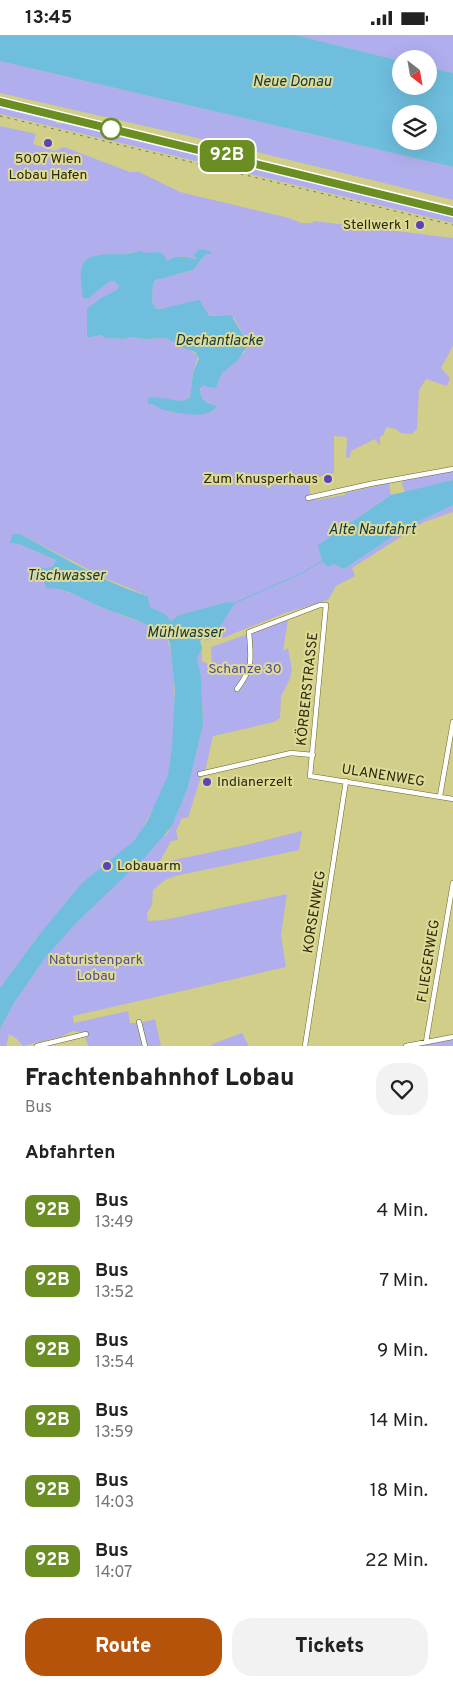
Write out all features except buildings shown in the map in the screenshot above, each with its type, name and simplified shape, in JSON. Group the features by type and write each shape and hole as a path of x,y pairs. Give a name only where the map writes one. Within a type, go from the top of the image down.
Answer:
{"street":[{"path":"0,102 453,212"},
{"path":"308,498 453,469"},
{"name":"KÖRBERSTRASSE","path":"237,689 246,677 251,663 249,632 320,605 326,605 310,776"},
{"path":"440,797 453,722"},
{"path":"200,774 291,753 312,755"},
{"name":"ULANENWEG","path":"310,776 453,799"},
{"name":"KORSENWEG","path":"305,1046 346,781"},
{"name":"FLIEGERWEG","path":"426,1042 453,883"},
{"path":"139,1022 145,1046"},
{"path":"37,1046 86,1034"},
{"path":"406,1046 453,1037"}],"green space":[{"path":"295,35 453,35 453,73 438,69 438,50 392,50 392,59"},
{"path":"0,61 453,167 453,200 241,148 0,93"},
{"path":"0,106 55,119 56,123 61,124 65,121 453,214 453,223 0,114"},
{"path":"40,107 80,116 79,119 39,109"},
{"path":"0,126 36,134 33,144 55,151 64,147 130,172 139,172 180,192 289,218 301,223 312,223 314,221 453,238 453,346 441,368 450,378 447,386 426,379 419,390 417,429 412,434 401,433 396,429 386,427 384,434 380,437 380,446 375,439 351,451 350,457 346,458 347,437 334,436 334,473 318,477 309,483 310,493 316,500 345,495 345,493 389,483 391,495 318,545 333,564 344,569 409,526 453,505 453,512 424,522 352,568 355,576 336,586 328,600 285,613 220,639 211,638 205,641 207,634 227,602 179,615 171,621 165,614 150,607 148,596 107,579 20,534 11,543 19,544 56,560 52,567 53,587 81,597 98,606 145,624 159,633 165,634 172,663 175,703 171,762 163,790 140,833 166,835 172,826 188,787 203,725 201,676 197,658 202,648 202,661 212,666 211,647 288,620 283,651 288,648 292,670 289,681 281,696 280,718 274,722 213,736 205,771 201,776 188,818 182,818 176,831 178,840 171,841 159,863 302,831 299,850 175,876 165,880 153,890 152,905 147,913 148,921 164,920 287,894 281,935 286,967 73,1016 74,1023 128,1011 130,1023 139,1023 144,1046 88,1046 84,1033 73,1031 60,1037 23,1046 9,1034 6,1046 0,1046 0,1029 14,1003 45,958 73,925 39,935 0,988","holes":["210,251 196,267 190,271 162,278 153,283 152,301 155,308 195,301 213,316 226,315 234,318 246,340 245,352 222,373 216,385 212,388 205,385 202,386 200,391 201,398 218,406 209,413 175,413 158,407 152,397 182,401 190,398 193,373 198,356 188,348 179,346 176,342 165,338 144,339 130,337 124,339 106,338 100,335 86,336 101,298 118,289 119,285 114,281 110,281 91,295 89,299 83,298 82,265 86,260 99,255 133,252 167,261 183,256 195,259 197,258 193,255"]},
{"path":"453,471 453,480 405,492 402,484 403,480"},
{"path":"155,1019 161,1046 146,1046 140,1023"},
{"path":"242,1033 249,1046 211,1046 212,1044"},
{"path":"453,1039 453,1046 417,1046"}],"water":[{"name":"Neue Donau","path":"0,35 295,35 392,59 392,95 438,95 438,69 453,73 453,167 0,61"},
{"name":"Dechantlacke","path":"200,249 210,251 212,254 206,254 193,270 156,280 153,283 152,301 155,308 160,309 199,300 209,315 231,315 246,340 246,348 238,360 222,373 216,387 202,386 200,389 203,399 208,403 218,406 208,413 192,415 164,410 149,404 147,399 152,397 182,401 190,398 193,373 199,358 195,352 165,338 144,339 130,337 124,339 106,338 100,335 87,337 87,309 101,298 118,289 119,285 114,281 110,281 89,299 83,298 81,273 85,261 95,256 141,251 144,253 157,252 163,254 167,261 181,257 195,259 197,258 193,255"},
{"name":"Alte Naufahrt","path":"453,480 453,505 409,526 344,569 333,564 328,567 322,561 318,545 391,495"},
{"name":"Mühlwasser","path":"13,534 20,534 99,576 148,596 150,607 165,614 171,621 179,615 227,602 235,603 217,631 207,634 200,641 202,648 197,658 201,676 203,725 188,787 172,826 145,857 75,924 45,958 14,1003 0,1029 0,988 39,935 82,883 134,841 148,820 168,775 172,748 175,690 170,643 165,634 148,625 68,592 46,588 41,569 52,567 56,560 19,544 10,543"}],"waterway":[{"name":"Mühlwasser","path":"235,603 302,573 322,561"}],"railway":[{"path":"0,116 453,225"}],"bus line":[{"name":"92B","path":"0,102 453,212"}],"place":[{"name":"5007 Wien Lobau Hafen","path":"48,143"},
{"name":"Stellwerk 1","path":"420,225"},
{"name":"Zum Knusperhaus","path":"328,479"},
{"name":"Indianerzelt","path":"207,782"},
{"name":"Lobauarm","path":"107,866"}],"water label":[{"name":"Tischwasser","path":"66,576"}],"park label":[{"name":"Schanze 30","path":"245,669"},
{"name":"Naturistenpark Lobau","path":"96,968"}]}
